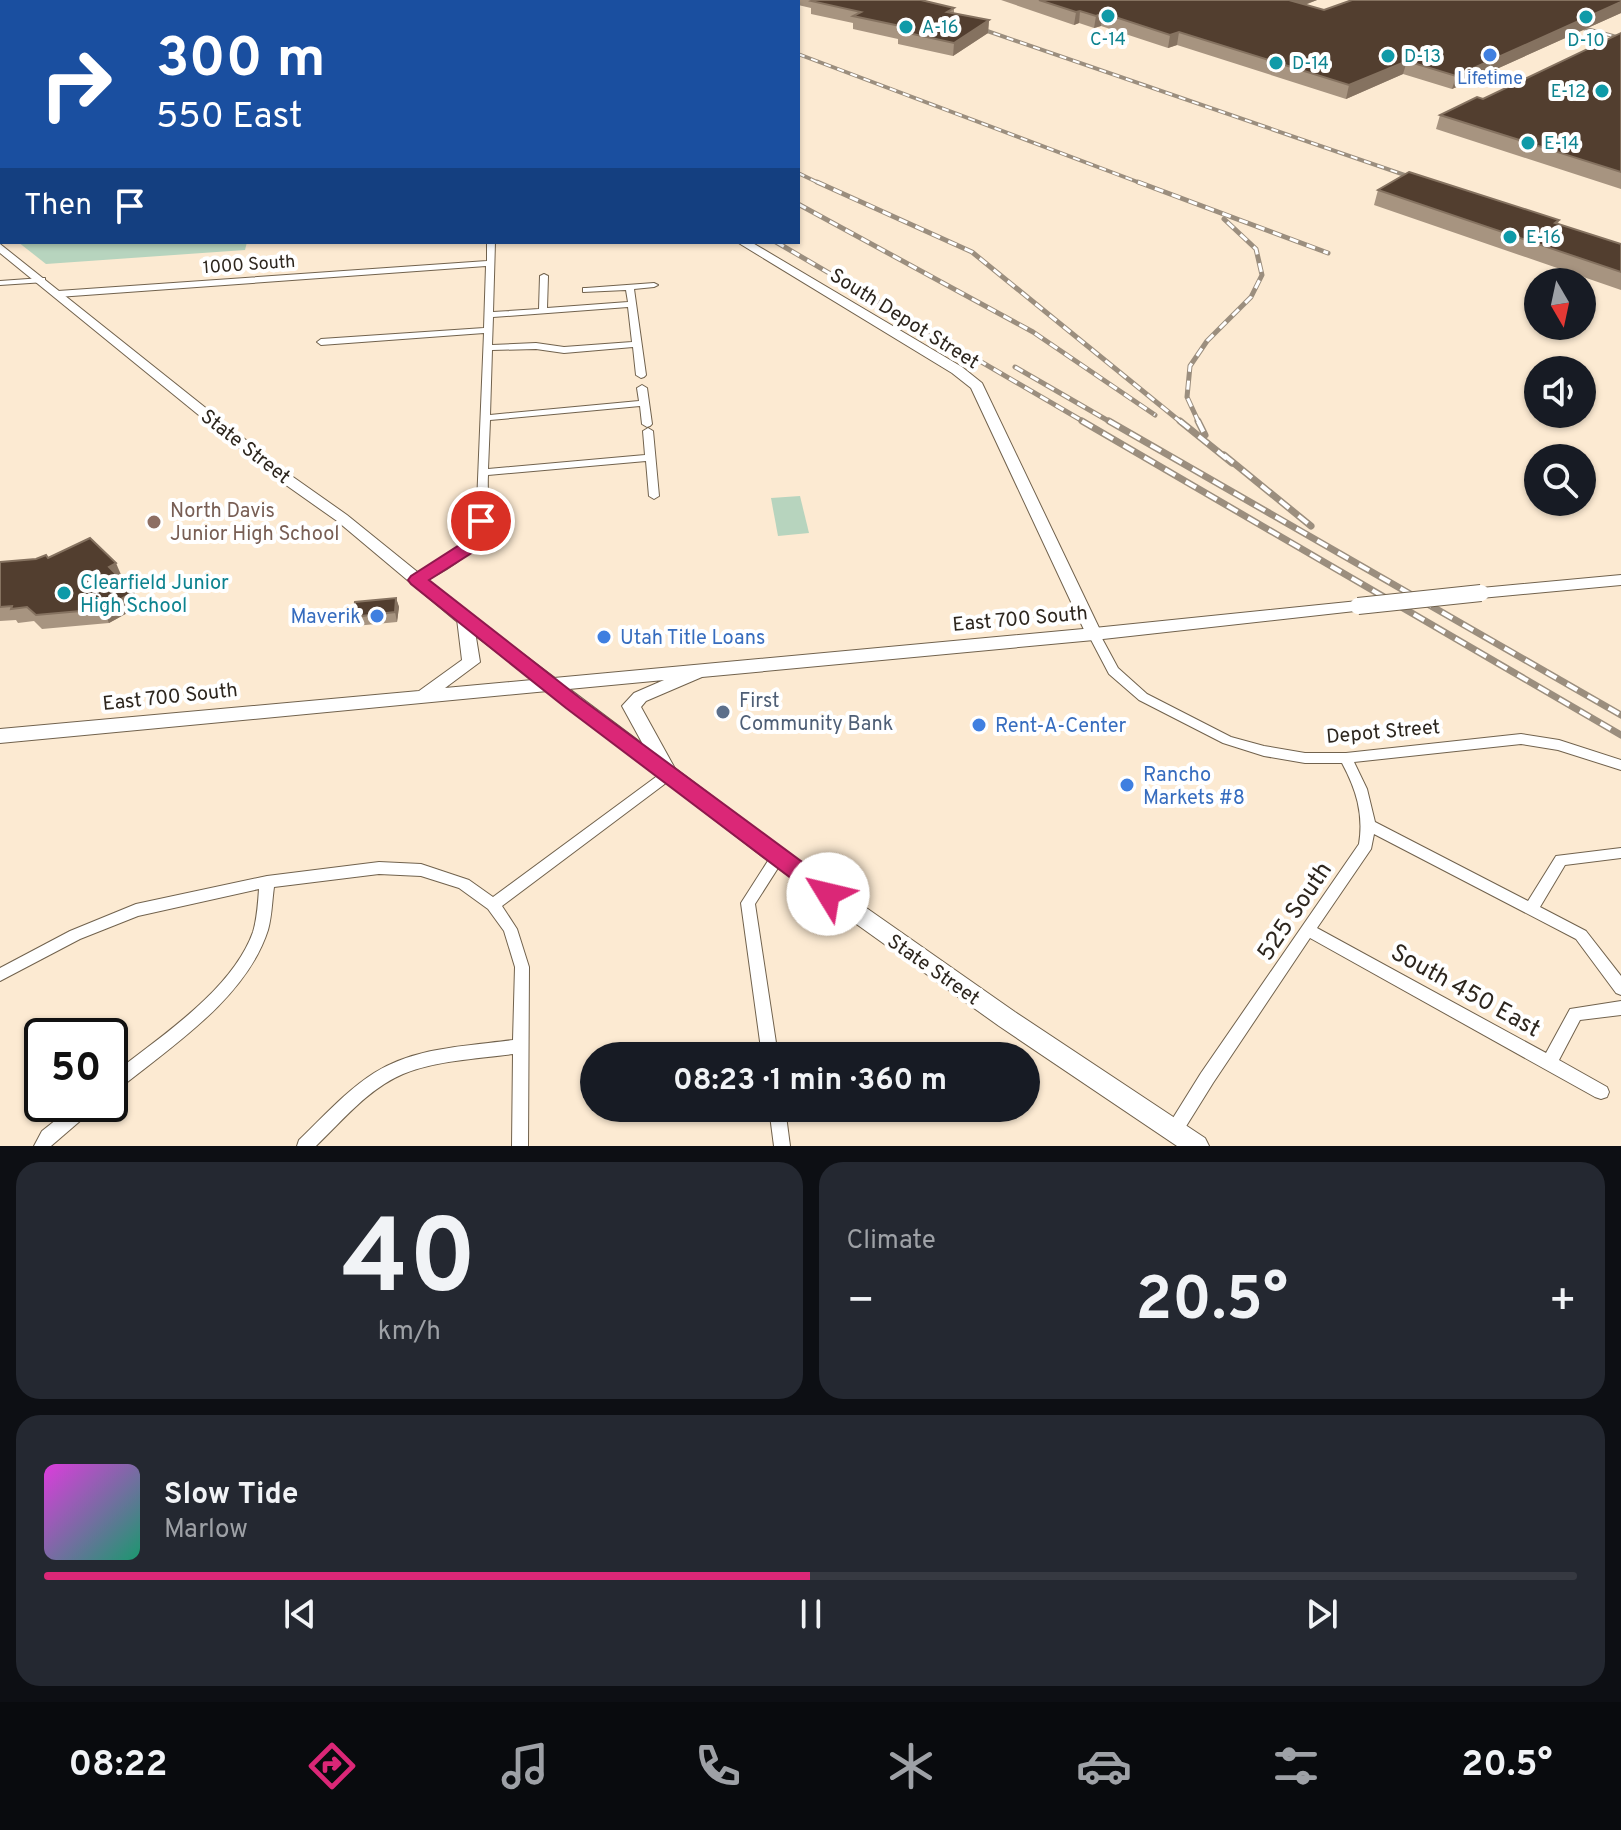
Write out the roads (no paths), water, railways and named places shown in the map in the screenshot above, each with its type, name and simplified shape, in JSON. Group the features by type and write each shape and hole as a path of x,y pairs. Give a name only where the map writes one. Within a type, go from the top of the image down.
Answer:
{"main road":[{"name":"South Depot Street","path":"746,244 957,370 977,386 1094,634"},
{"name":"State Street","path":"0,247 281,475 342,518 465,619 778,857 955,984 1197,1146"},
{"name":"East 700 South","path":"0,736 1094,634 1621,580"},
{"path":"423,695 471,662 465,619"},
{"path":"669,774 632,712 631,704 640,697 712,668"}],"street":[{"path":"417,580 475,543 481,528 487,330 493,269 490,263 491,244"},
{"name":"1000 South","path":"58,294 490,263"},
{"path":"543,310 544,276"},
{"path":"0,283 42,280"},
{"path":"586,290 654,285"},
{"path":"630,287 641,375"},
{"path":"488,315 632,304"},
{"path":"321,342 487,330"},
{"path":"487,348 536,346 564,350 637,344"},
{"path":"642,388 654,496"},
{"path":"484,418 644,403"},
{"path":"483,472 650,458"},
{"name":"Depot Street","path":"1094,634 1113,671 1143,697 1227,740 1305,758 1346,758 1521,739 1559,745 1621,765"},
{"path":"1346,758 1359,781 1370,826 1581,935 1621,988"},
{"path":"493,905 669,774"},
{"name":"525 South","path":"1174,1131 1366,845 1370,826"},
{"path":"1531,909 1561,860 1621,853"},
{"path":"768,1042 748,903 778,857"},
{"path":"0,975 75,935 136,910 267,882 379,868 421,870 464,884 493,905 510,929 522,967 520,1146"},
{"path":"128,1071 215,998 244,966 259,935 267,882"},
{"name":"South 450 East","path":"1308,930 1601,1092"},
{"path":"1549,1063 1575,1014 1621,1008"},
{"path":"305,1146 359,1095 393,1071 433,1058 522,1046"},
{"path":"42,1146 66,1122"},
{"path":"779,1122 782,1146"}],"railway":[{"path":"1564,23 1621,38"},
{"path":"967,24 1425,182"},
{"path":"800,55 1143,184"},
{"path":"1475,65 1544,85"},
{"path":"800,174 821,184"},
{"path":"817,182 972,252 1182,423"},
{"path":"1138,182 1328,253"},
{"path":"800,205 1033,332 1155,415"},
{"path":"1199,423 1187,397 1190,366 1207,341 1251,297 1262,275 1256,249 1224,219"},
{"path":"779,244 1086,423"},
{"path":"1015,367 1112,423"},
{"path":"1082,421 1621,735"},
{"path":"1109,421 1621,715"},
{"path":"1180,421 1232,463"},
{"path":"1199,423 1205,435"},
{"path":"1224,455 1311,526"}],"place":[{"name":"C-14","path":"1108,16"},
{"name":"D-10","path":"1586,17"},
{"name":"A-16","path":"906,27"},
{"name":"Lifetime","path":"1490,55"},
{"name":"D-13","path":"1388,56"},
{"name":"D-14","path":"1276,63"},
{"name":"E-12","path":"1602,91"},
{"name":"E-14","path":"1528,143"},
{"name":"E-16","path":"1510,237"},
{"name":"North Davis Junior High School","path":"154,522"},
{"name":"Clearfield Junior High School","path":"64,593"},
{"name":"Maverik","path":"377,616"},
{"name":"Utah Title Loans","path":"604,637"},
{"name":"First Community Bank","path":"723,712"},
{"name":"Rent-A-Center","path":"979,725"},
{"name":"Rancho Markets #8","path":"1127,785"}]}
